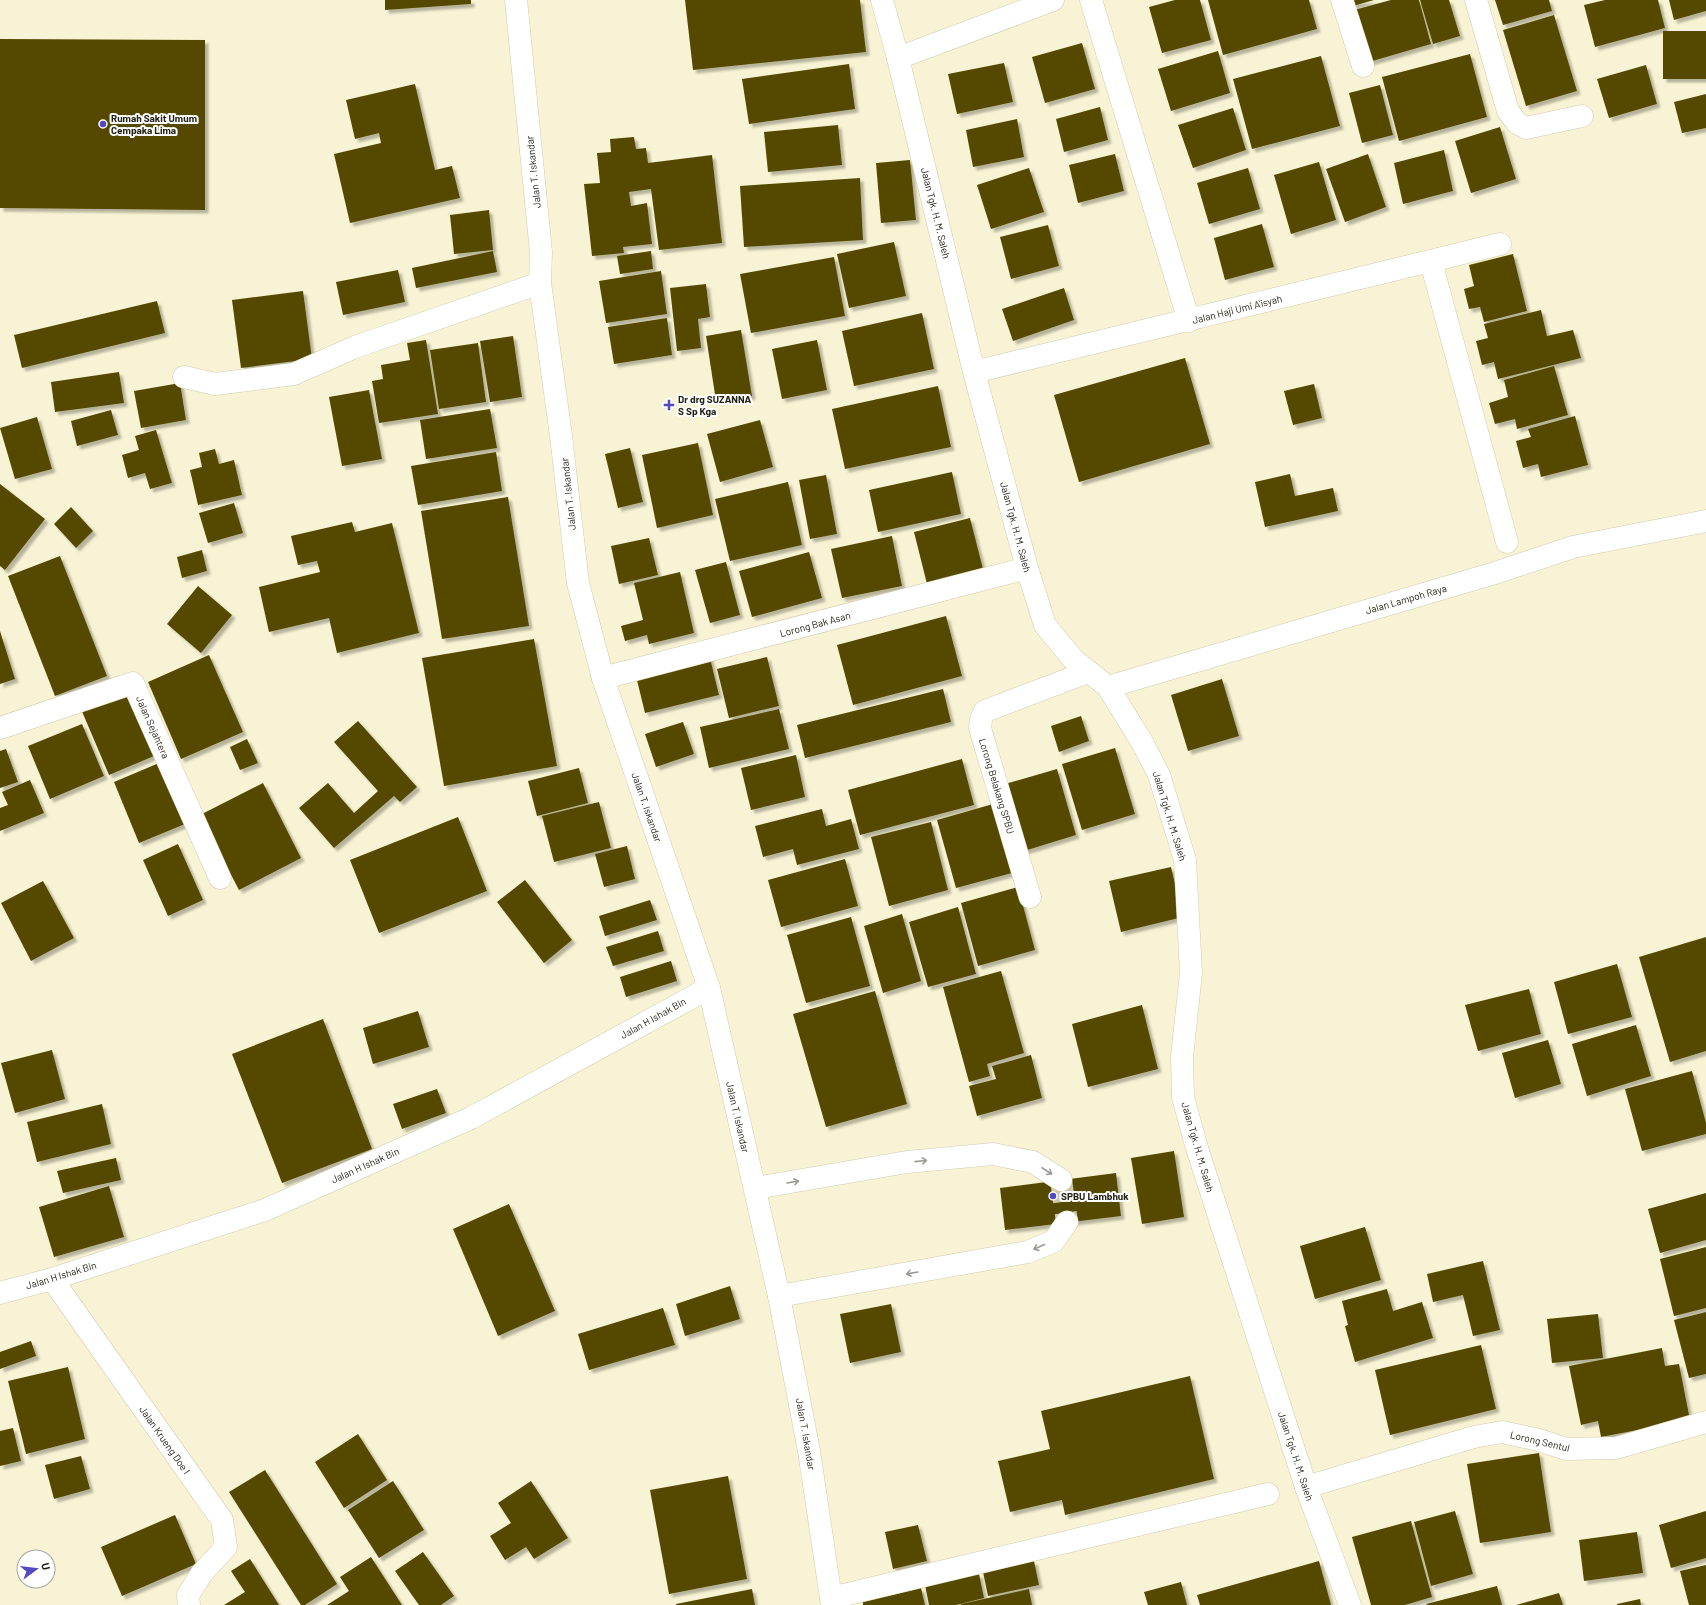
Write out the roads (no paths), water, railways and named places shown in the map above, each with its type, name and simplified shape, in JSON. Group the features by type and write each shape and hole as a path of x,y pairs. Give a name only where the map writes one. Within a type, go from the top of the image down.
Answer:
{"street":[{"name":"Jalan T. Iskandar","path":"516,0 541,252 540,283 562,436 578,584 603,678 709,988 780,1296 809,1451 832,1601"},
{"name":"Jalan Tgk. H. M. Saleh","path":"882,0 898,58 974,372 1027,568 1045,625 1073,659 1108,687 1142,742 1158,775 1184,860 1191,973 1182,1057 1183,1097 1198,1152 1306,1487 1350,1605"},
{"path":"898,58 1053,0"},
{"path":"1091,0 1190,321"},
{"path":"1342,0 1363,66"},
{"path":"1476,0 1508,111 1517,123 1526,128 1582,116"},
{"name":"Jalan Haji Umi A'isyah","path":"974,372 1190,321 1500,244"},
{"path":"1431,262 1507,542"},
{"path":"184,377 215,384 294,374 355,347 540,283"},
{"name":"Jalan Lampoh Raya","path":"1108,687 1495,573 1573,547 1706,521"},
{"name":"Lorong Bak Asan","path":"603,678 1027,568"},
{"name":"Lorong Belakang SPBU","path":"1030,898 980,728 981,719 985,711 1088,672"},
{"name":"Jalan Sejahtera","path":"0,728 133,683 220,878"},
{"name":"Jalan H Ishak Bin","path":"0,1293 52,1279 265,1210 471,1118 709,988"},
{"path":"754,1188 906,1162 993,1154 1033,1162 1061,1180"},
{"path":"780,1296 1028,1252 1054,1241 1068,1222"},
{"name":"Jalan Krueng Doe I","path":"52,1279 222,1520 226,1547 202,1574 188,1595 189,1605"},
{"name":"Lorong Sentul","path":"1306,1487 1474,1437 1502,1432 1540,1440 1566,1449 1616,1448 1706,1422"},
{"path":"832,1601 1268,1494"}],"tunnel":[{"path":"1061,1180 1067,1222"}],"place":[{"name":"Rumah Sakit Umum Cempaka Lima","path":"103,124"},
{"name":"Dr drg SUZANNA S Sp Kga","path":"669,405"},
{"name":"SPBU Lambhuk","path":"1053,1196"}]}
